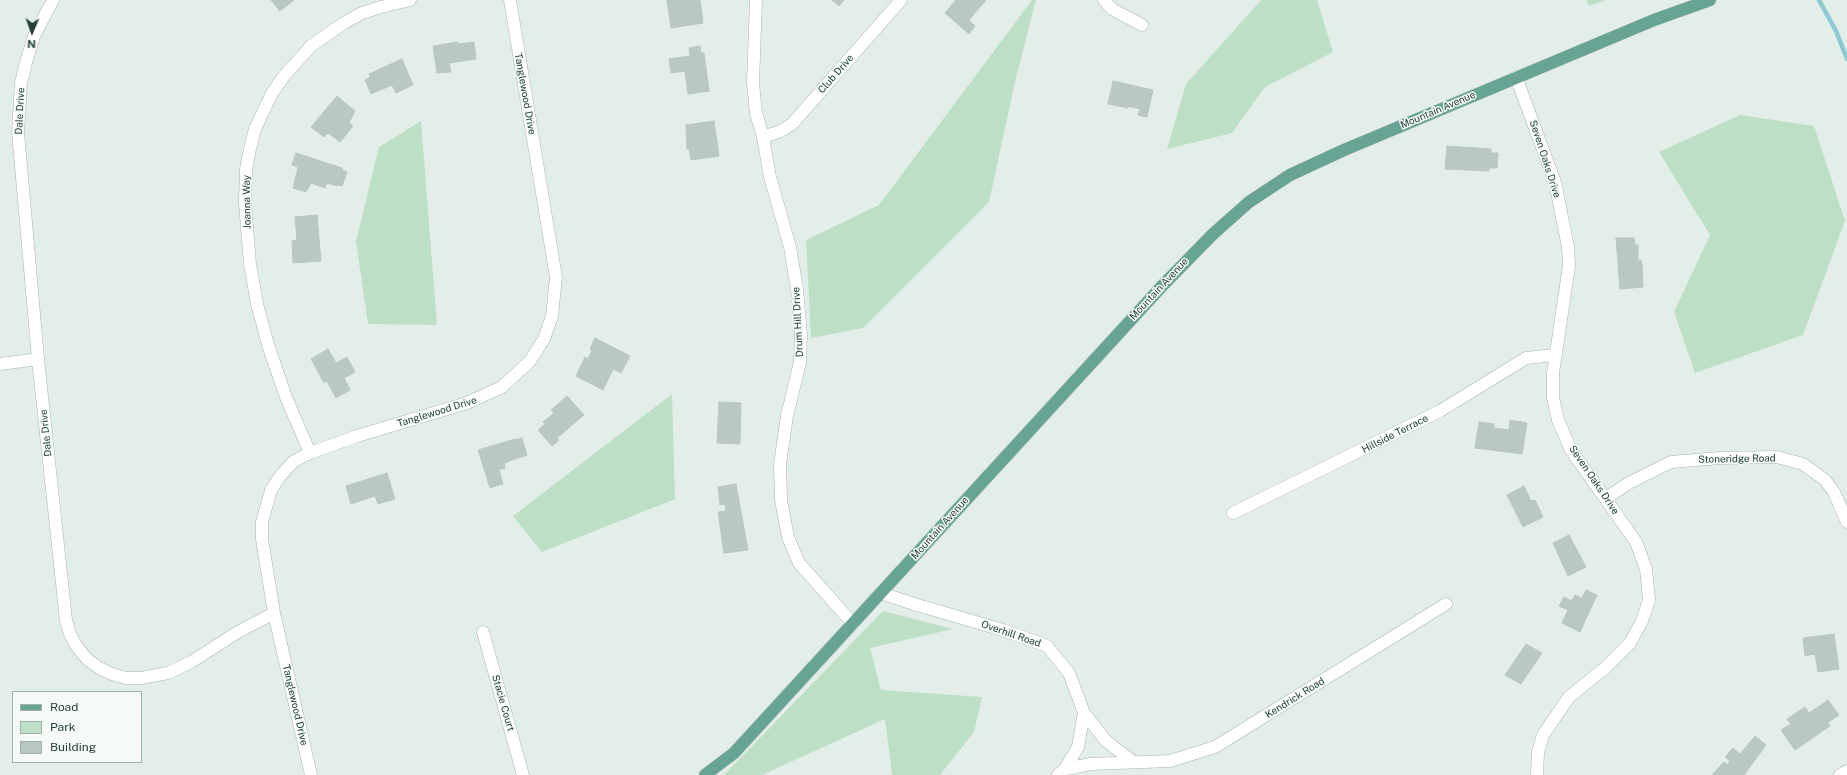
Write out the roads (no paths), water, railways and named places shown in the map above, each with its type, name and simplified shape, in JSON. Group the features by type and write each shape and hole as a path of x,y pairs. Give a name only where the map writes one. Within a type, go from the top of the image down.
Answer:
{"main road":[{"name":"Mountain Avenue","path":"705,775 734,753 1163,285 1213,234 1249,202 1290,175 1344,150 1654,20 1710,0"}],"street":[{"name":"Dale Drive","path":"53,0 34,36 26,59 18,108 18,132 38,359 66,620 70,634 87,659 105,671 126,678 141,678 168,672 191,662 238,632 274,613"},
{"name":"Joanna Way","path":"310,453 286,397 269,348 257,304 250,264 246,202 246,169 250,149 255,129 272,93 288,70 311,46 344,23 362,14 410,0"},
{"name":"Tanglewood Drive","path":"311,775 274,613 262,539 262,522 266,503 271,490 281,475 294,461 310,453 357,436 467,403 491,394 521,371 544,339 552,316 556,277 510,0"},
{"name":"Drum Hill Drive","path":"756,0 753,83 756,113 770,177 790,247 797,289 801,335 800,362 787,416 780,464 782,507 788,537 799,564 852,624"},
{"name":"Club Drive","path":"762,137 781,131 792,124 901,0"},
{"path":"1104,0 1112,9 1142,25"},
{"name":"Seven Oaks Drive","path":"1516,77 1555,182 1568,246 1569,266 1555,355 1553,398 1558,420 1571,450 1636,542 1646,569 1649,600 1642,621 1630,642 1605,668 1569,697 1543,735 1538,752 1537,775"},
{"name":"Hillside Terrace","path":"1234,513 1434,414 1526,358 1555,355"},
{"path":"0,364 38,359"},
{"name":"Stoneridge Road","path":"1606,498 1629,483 1671,462 1713,458 1778,457 1803,464 1825,480 1834,492 1847,522"},
{"name":"Overhill Road","path":"882,593 1003,630 1046,646 1069,673 1084,713"},
{"name":"Kendrick Road","path":"1062,772 1091,764 1132,761 1170,761 1215,747 1446,604"},
{"name":"Stacie Court","path":"483,632 523,775"},
{"path":"1084,713 1106,741 1132,761"},
{"path":"1062,772 1078,747 1084,713"},
{"path":"1840,775 1847,771"}],"waterway":[{"path":"1819,0 1836,31 1847,59"}]}
